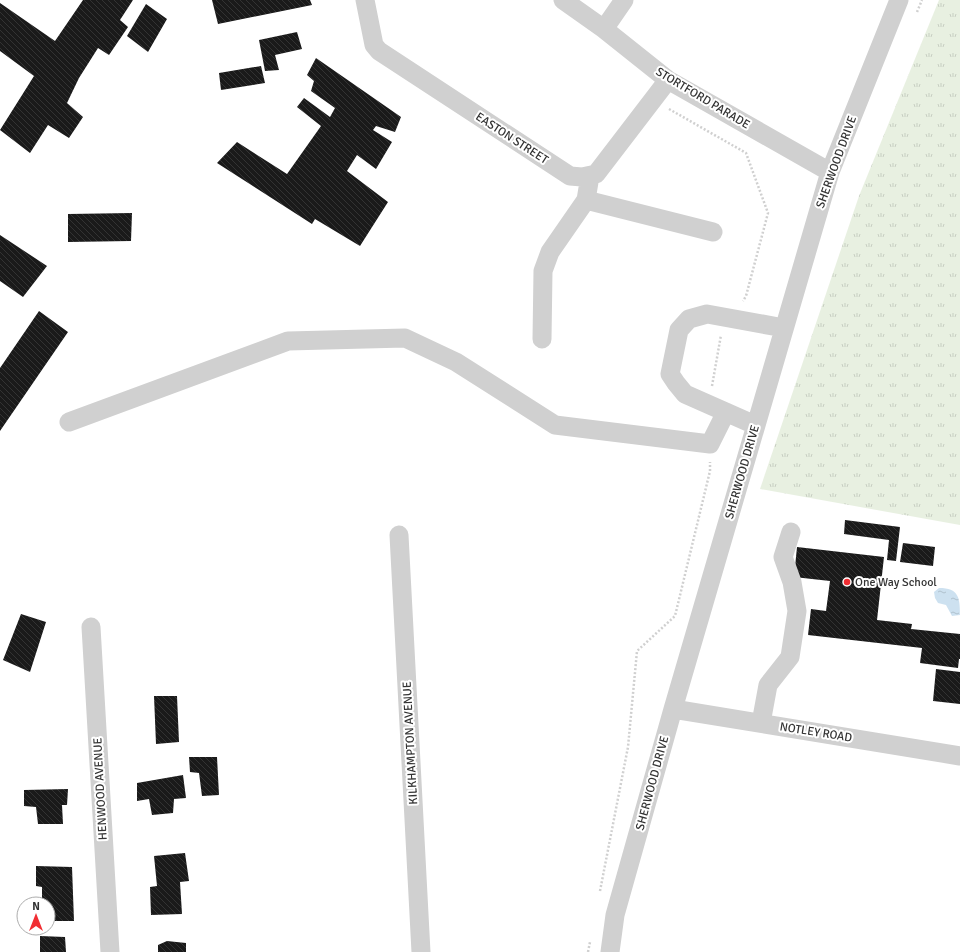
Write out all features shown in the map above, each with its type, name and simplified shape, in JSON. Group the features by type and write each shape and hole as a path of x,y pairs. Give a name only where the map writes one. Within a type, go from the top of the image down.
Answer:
{"street":[{"name":"EASTON STREET","path":"365,0 374,45 379,51 570,176 590,176"},
{"name":"STORTFORD PARADE","path":"564,0 604,29 668,80 830,172"},
{"path":"604,29 624,0"},
{"name":"SHERWOOD DRIVE","path":"610,952 615,915 673,709 830,172 899,0"},
{"path":"542,339 543,271 550,252 586,200 590,176 596,174 668,80"},
{"path":"586,200 713,232"},
{"path":"755,425 685,394 676,383 670,374 679,330 689,319 707,314 784,328"},
{"path":"69,422 288,341 404,338 456,362 555,425 710,444 726,412"},
{"path":"761,723 768,685 790,657 797,611 792,582 783,557 791,532"},
{"name":"KILKHAMPTON AVENUE","path":"399,535 421,952"},
{"name":"HENWOOD AVENUE","path":"91,627 110,952"},
{"name":"NOTLEY ROAD","path":"673,709 960,756"}],"path":[{"path":"600,891 628,747 637,651 675,616 710,471 710,444"},
{"path":"588,952 591,937"}],"green space":[{"path":"939,0 960,0 960,525 760,489 859,196"}],"water":[{"path":"939,588 946,588 957,595 960,604 960,615 952,616 946,605 938,603 934,592"}],"building":[{"path":"83,0 133,0 120,20 128,27 109,55 98,48 79,78 67,103 83,117 69,138 48,125 30,153 0,130 34,76 0,51 0,3 55,41"},
{"path":"212,0 310,0 312,5 218,24"},
{"path":"146,4 167,19 148,52 127,36"},
{"path":"297,32 302,49 275,55 279,70 265,71 259,40"},
{"path":"316,58 401,117 395,132 376,126 373,130 392,142 376,169 357,155 347,171 388,202 360,246 315,219 312,224 217,163 237,142 287,174 321,126 297,107 304,98 330,117 335,108 311,91 314,81 307,75"},
{"path":"261,66 265,83 221,90 219,73"},
{"path":"132,213 131,241 68,242 68,214"},
{"path":"0,235 47,266 23,297 0,281"},
{"path":"39,311 68,332 0,431 0,368"},
{"path":"845,520 900,527 896,561 887,560 889,540 844,534"},
{"path":"903,543 935,547 933,566 900,562"},
{"path":"797,547 884,557 877,620 912,624 911,629 960,634 960,659 958,668 920,663 922,648 808,635 811,609 826,611 830,581 794,577"},
{"path":"21,614 46,622 30,672 3,660"},
{"path":"936,669 960,672 960,704 933,701"},
{"path":"154,696 177,696 179,742 156,744"},
{"path":"189,757 217,757 219,795 202,796 199,773 190,772"},
{"path":"183,775 186,798 174,799 173,813 152,815 149,799 137,801 137,783"},
{"path":"68,789 67,805 62,805 63,824 38,824 36,807 24,806 24,790"},
{"path":"185,853 189,881 180,882 182,914 151,915 150,887 157,886 154,856"},
{"path":"36,866 72,867 74,921 56,921 56,896 42,896 42,887 36,886"},
{"path":"40,936 65,937 66,952 40,952"},
{"path":"167,941 186,943 186,952 158,952 158,945"}],"place":[{"name":"One Way School","path":"847,582"}]}
